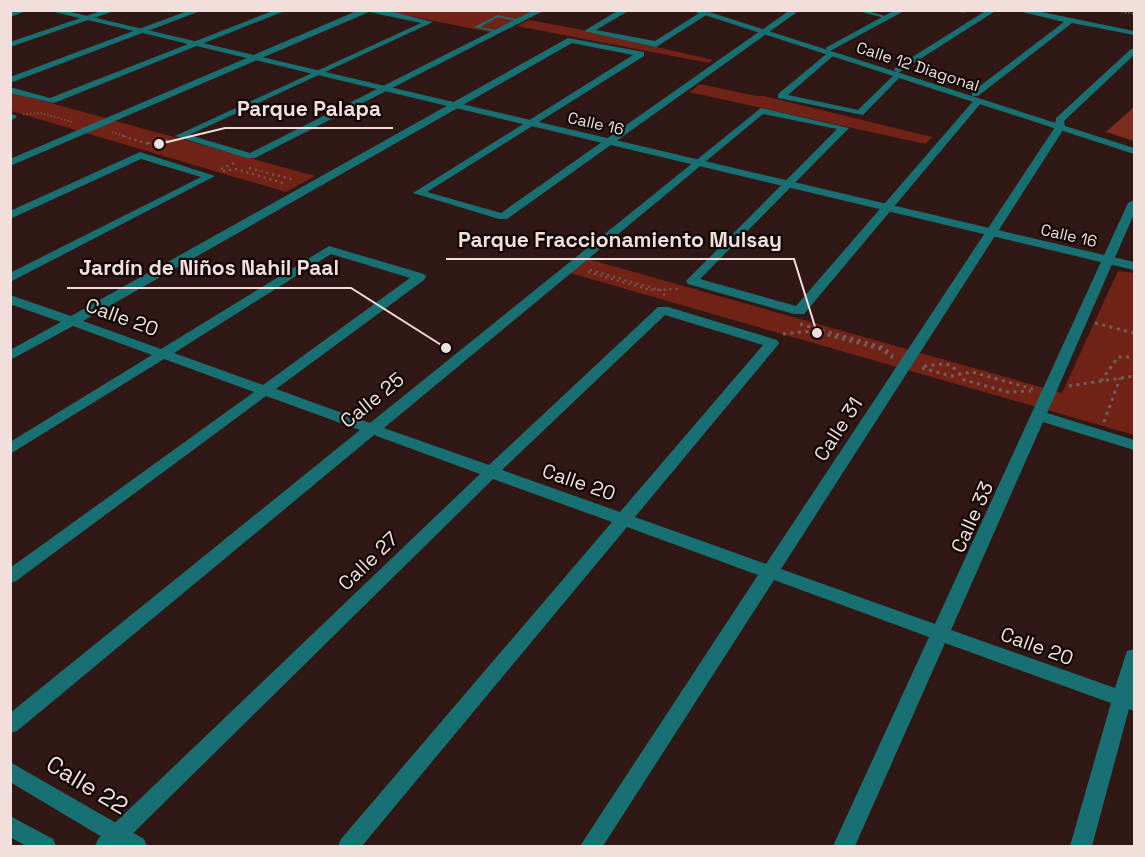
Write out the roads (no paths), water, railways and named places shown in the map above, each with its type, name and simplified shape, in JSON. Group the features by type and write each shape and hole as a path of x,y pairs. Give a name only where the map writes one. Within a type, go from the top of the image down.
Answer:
{"street":[{"path":"10,15 26,10"},
{"name":"Calle 16","path":"50,10 1134,266"},
{"path":"10,45 112,10"},
{"path":"10,80 199,10"},
{"path":"10,90 51,101 283,10"},
{"path":"10,163 369,10 429,22 177,138 246,158 541,10"},
{"path":"626,10 588,31 656,44 707,11"},
{"name":"Calle 12 Diagonal","path":"693,10 707,11 1060,124 1134,144"},
{"path":"10,356 571,40 641,54 418,193 503,217 796,10"},
{"path":"902,10 830,51 781,96 860,113 897,73 993,10"},
{"path":"1018,10 1134,33"},
{"path":"790,185 691,285 796,316 977,98 1071,21"},
{"name":"Calle 31","path":"591,846 992,232 1060,124 1134,51"},
{"name":"Calle 25","path":"10,725 370,428 761,111 844,128 790,185"},
{"name":"Calle 12 Diagonal","path":"1060,124 1134,151"},
{"path":"10,216 144,153 214,174 10,278"},
{"name":"Calle 33","path":"844,846 942,634 1134,202"},
{"path":"10,449 329,250 420,277 10,577"},
{"name":"Calle 20","path":"10,299 1129,701"},
{"name":"Calle 27","path":"120,843 490,473 663,310 772,339 624,519"},
{"path":"1040,416 1134,445"},
{"path":"349,846 624,519"},
{"path":"1080,846 1129,701 1134,656"},
{"name":"Calle 22","path":"10,771 120,843"},
{"path":"10,825 45,846"}],"lane":[{"path":"857,10 888,18"},
{"path":"499,32 476,27 498,16 521,21"}],"place":[{"name":"Parque Palapa","path":"159,144"},
{"name":"Parque Fraccionamiento Mulsay","path":"817,333"},
{"name":"Jardín de Niños Nahil Paal","path":"446,348"}]}
